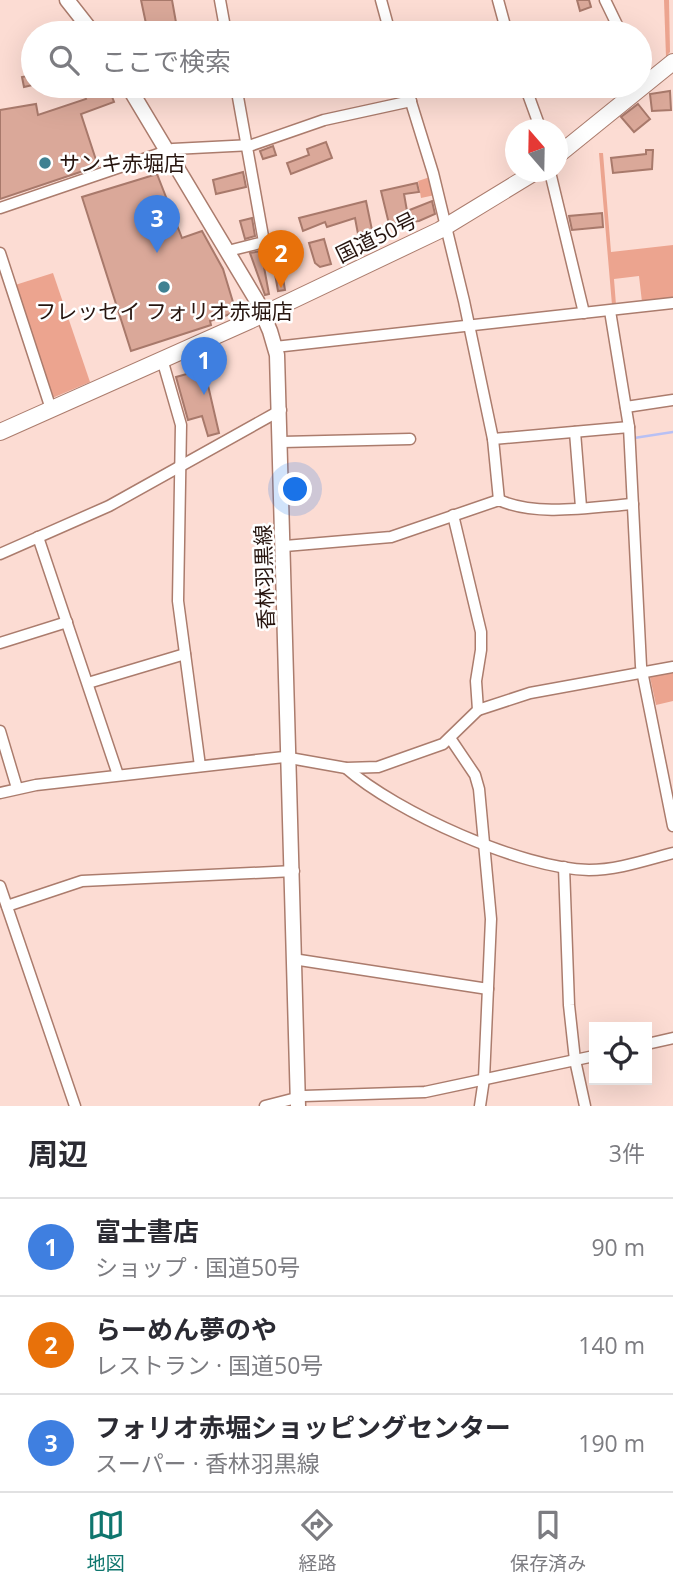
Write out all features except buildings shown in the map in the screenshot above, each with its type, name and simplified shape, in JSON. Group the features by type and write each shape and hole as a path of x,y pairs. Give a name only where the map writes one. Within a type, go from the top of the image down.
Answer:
{"highway":[{"path":"652,80 673,62"},
{"path":"568,147 630,98"},
{"name":"国道50号","path":"0,432 263,314 445,227 519,182"}],"main road":[{"path":"67,0 84,21"},
{"name":"香林羽黒線","path":"135,98 228,251 263,314 275,347 282,442 298,1101"}],"street":[{"path":"220,0 224,21"},
{"path":"381,0 387,21"},
{"path":"498,0 504,21"},
{"path":"605,0 615,21"},
{"path":"228,251 264,242 241,98"},
{"path":"410,98 433,173 468,325 493,439 499,500"},
{"path":"529,98 537,119"},
{"path":"0,208 177,149 247,145 324,120 411,101"},
{"path":"552,182 584,313"},
{"path":"1,255 51,408"},
{"path":"275,347 673,303"},
{"path":"610,311 629,427 642,674 673,826"},
{"path":"162,359 179,414 182,464 178,601 200,766"},
{"path":"626,407 673,400"},
{"path":"0,554 109,506 281,410"},
{"path":"493,439 629,427"},
{"path":"575,432 582,508"},
{"path":"282,442 410,439"},
{"path":"285,546 391,537 499,500 511,506 559,510 633,503"},
{"path":"453,514 482,637 476,681 478,710"},
{"path":"38,537 118,775"},
{"path":"0,643 67,622"},
{"path":"88,683 186,654"},
{"path":"0,793 17,788 118,775 290,757 345,768 394,763 432,750 450,738 478,710 530,693 673,667"},
{"path":"0,731 17,788"},
{"path":"450,738 478,782 491,919 484,1079 480,1106"},
{"path":"345,768 417,813 485,846 564,867 601,870 673,853"},
{"path":"564,867 575,1060 585,1106"},
{"path":"7,906 82,881 294,871"},
{"path":"0,886 75,1106"},
{"path":"293,959 488,989"},
{"path":"652,1043 673,1038"},
{"path":"265,1106 298,1101 425,1092 589,1057"}],"shaded area":[{"path":"664,0 669,0 670,52 666,57"},
{"path":"599,153 603,153 611,252 673,245 673,298 642,302 639,276 614,279 616,305 612,305"},
{"path":"430,177 435,195 421,198 418,181"},
{"path":"53,273 90,382 50,399 12,286"},
{"path":"673,672 673,701 656,705 650,677"}],"waterway":[{"path":"634,440 673,432"}],"place":[{"name":"サンキ赤堀店","path":"45,163"},
{"name":"フォリオ赤堀ショッピングセンター","path":"157,253"},
{"name":"フレッセイ フォリオ赤堀店","path":"164,287"},
{"name":"らーめん夢のや","path":"281,288"},
{"name":"富士書店","path":"204,395"}]}
